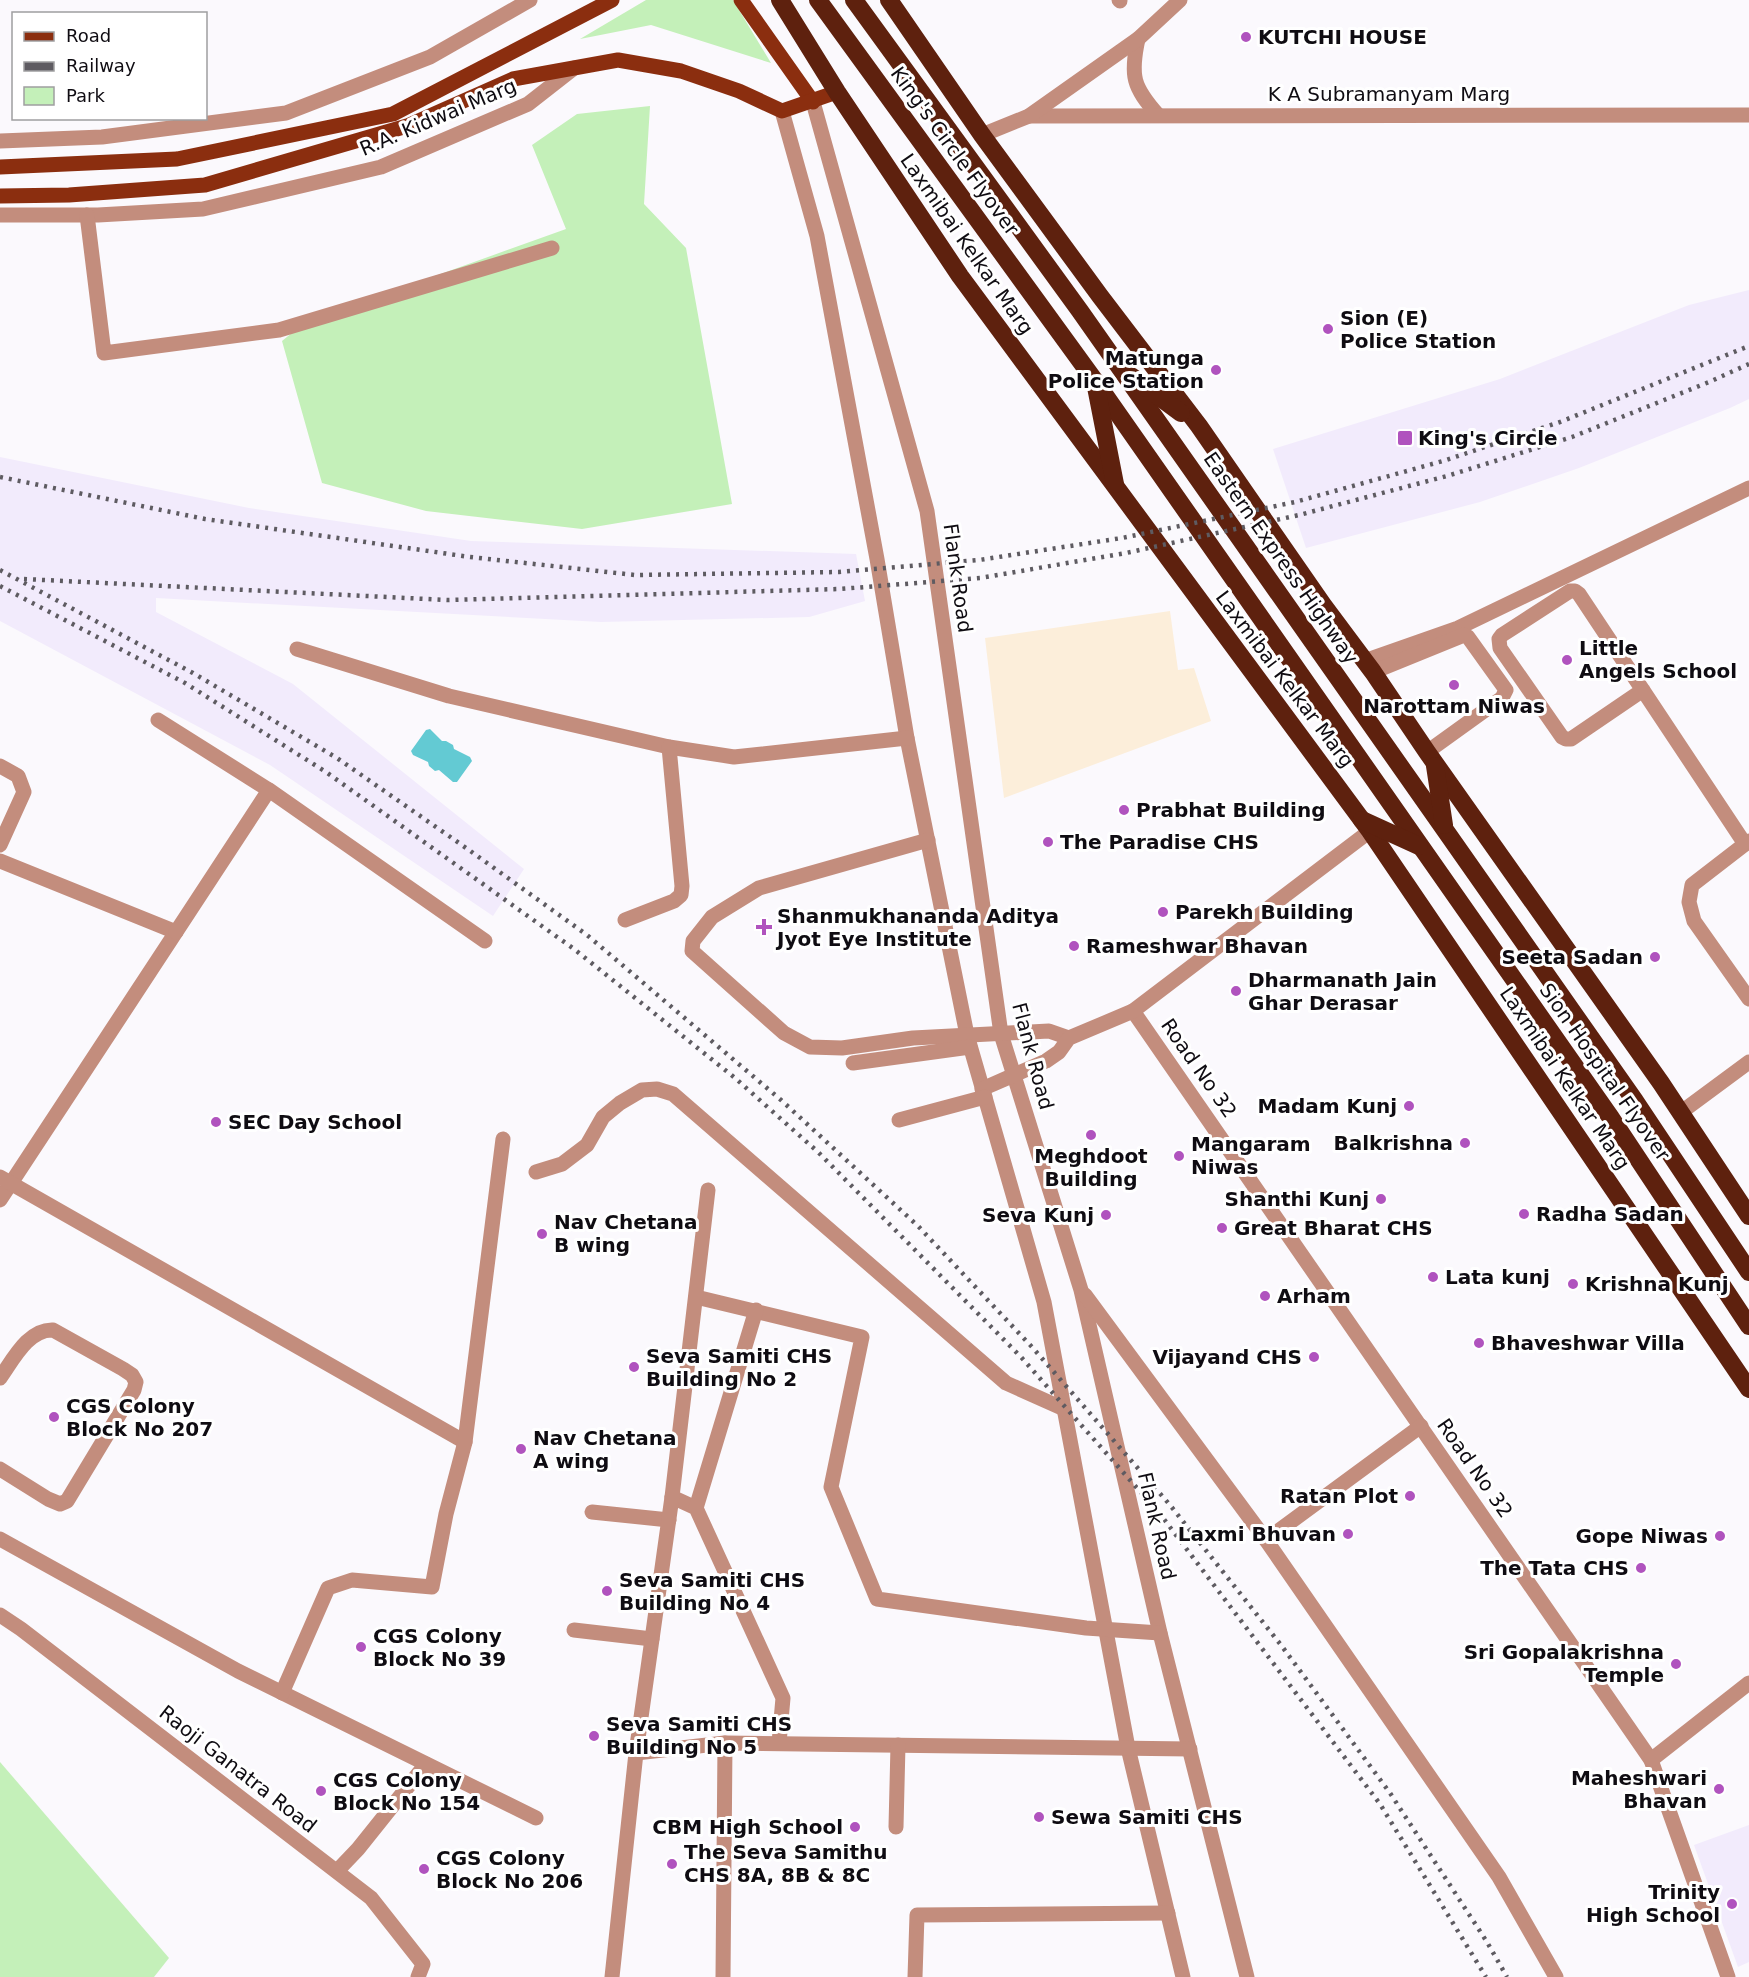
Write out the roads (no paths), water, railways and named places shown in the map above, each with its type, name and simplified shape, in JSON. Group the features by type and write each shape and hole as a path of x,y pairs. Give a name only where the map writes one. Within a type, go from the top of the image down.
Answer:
{"highway":[{"name":"Laxmibai Kelkar Marg","path":"780,0 837,92 960,276 1366,826 1749,1389"},
{"name":"King's Circle Flyover","path":"818,0 1095,381"},
{"name":"King's Circle Flyover","path":"854,0 1080,311"},
{"path":"889,0 982,135 1199,426 1680,1113 1749,1216"},
{"name":"Eastern Express Highway","path":"1080,311 1445,830"},
{"path":"1118,366 1199,426"},
{"path":"1095,381 1116,488"},
{"path":"1095,381 1421,847"},
{"path":"1431,758 1445,830"},
{"path":"1366,826 1421,847"},
{"name":"Sion Hospital Flyover","path":"1445,830 1635,1101 1749,1272"},
{"name":"Sion Hospital Flyover","path":"1421,847 1611,1118 1749,1326"}],"main road":[{"path":"0,167 177,159 393,114 612,0"},
{"path":"741,0 813,102"},
{"name":"R.A. Kidwai Marg","path":"574,68 618,60 681,71 739,91 782,111"},
{"path":"0,196 69,195 205,185 407,126 513,79 574,68"},
{"path":"782,111 837,92"}],"street":[{"path":"982,135 1029,116 1138,39 1180,0"},
{"path":"0,141 102,137 286,113 430,57 527,1"},
{"path":"1138,39 1134,57 1137,84 1140,94 1158,115"},
{"name":"R.A. Kidwai Marg","path":"0,215 87,215 203,209 381,167 528,104 574,68"},
{"name":"Flank Road","path":"813,102 927,511 1001,1034 1081,1290 1160,1633 1248,1977"},
{"path":"782,111 817,236 877,559 907,738 969,1041 1044,1302 1128,1748 1183,1977"},
{"name":"K A Subramanyam Marg","path":"1029,116 1749,115"},
{"path":"87,215 104,353 279,330 552,248"},
{"path":"1368,666 1465,625 1749,488"},
{"path":"1643,690 1571,739 1566,740 1500,648 1499,639 1570,591 1579,594 1747,842 1692,885 1689,902 1694,921 1749,999"},
{"path":"1368,666 1464,635 1468,637 1506,690 1502,698 1431,758"},
{"path":"297,650 448,696 669,747 734,757 907,738"},
{"path":"158,720 269,790 485,941"},
{"path":"625,920 674,901 681,895 669,747"},
{"path":"0,766 18,776 24,792 0,844"},
{"path":"0,1200 5,1181 176,932 269,790"},
{"path":"899,1120 984,1093 1014,1075 1046,1061 1059,1052 1069,1038 1133,1011 1366,826"},
{"path":"928,840 759,888 712,917 693,941 692,951 784,1033 810,1047 842,1048 913,1038 969,1041"},
{"path":"0,861 176,932"},
{"name":"Road No 32","path":"1133,1011 1651,1760 1728,1977"},
{"path":"853,1063 1001,1034 1049,1030 1069,1038"},
{"path":"1680,1113 1749,1062"},
{"path":"536,1172 562,1164 587,1145 603,1117 620,1103 642,1090 657,1089 673,1094 1006,1383 1064,1409"},
{"path":"282,1693 328,1588 352,1580 432,1587 446,1514 465,1442 503,1139"},
{"path":"5,1181 465,1442"},
{"path":"612,1977 636,1753 672,1497 708,1190"},
{"path":"1081,1290 1266,1540 1499,1877 1556,1977"},
{"path":"696,1297 862,1337 831,1487 877,1599 1106,1630 1160,1633"},
{"path":"696,1508 756,1310"},
{"path":"0,1378 33,1335 44,1330 52,1330 123,1369 132,1375 136,1382 134,1390 67,1501 60,1504 48,1499 0,1469"},
{"path":"1266,1540 1421,1426"},
{"path":"672,1497 696,1508 783,1698 779,1743"},
{"path":"592,1512 669,1520"},
{"path":"0,1539 238,1671 536,1818"},
{"name":"Raoji Ganatra Road","path":"0,1615 371,1898 423,1964 420,1976"},
{"path":"574,1630 652,1639"},
{"path":"1651,1760 1749,1683"},
{"path":"723,1977 725,1743"},
{"path":"636,1753 725,1743 1190,1749"},
{"path":"896,1827 898,1745"},
{"path":"337,1871 358,1849 426,1764"},
{"path":"915,1977 917,1915 1168,1913"}],"water":[{"path":"430,729 442,741 453,745 454,749 470,757 472,761 457,782 453,782 439,770 435,771 428,762 413,755 411,751 426,730"}],"railway":[{"path":"0,477 205,519 470,557 635,575 839,572 979,560 1122,538 1295,502 1443,461 1560,422 1749,346"},
{"path":"24,579 447,600 840,589 980,578 1126,553 1299,515 1447,476 1572,437 1749,364"},
{"path":"0,570 193,673 337,758 469,850 587,935 781,1100 918,1226 1032,1347 1170,1505 1281,1645 1390,1793 1487,1942 1507,1977"},
{"path":"0,586 185,683 326,772 574,949 735,1078 818,1152 1021,1357 1160,1514 1380,1804 1486,1977"}],"place":[{"name":"KUTCHI HOUSE","path":"1246,37"},
{"name":"Sion (E) Police Station","path":"1328,329"},
{"name":"Matunga Police Station","path":"1216,370"},
{"name":"King's Circle","path":"1405,438"},
{"name":"Little Angels School","path":"1567,660"},
{"name":"Narottam Niwas","path":"1454,685"},
{"name":"Prabhat Building","path":"1124,810"},
{"name":"The Paradise CHS","path":"1048,842"},
{"name":"Parekh Building","path":"1163,912"},
{"name":"Shanmukhananda Aditya Jyot Eye Institute","path":"764,927"},
{"name":"Rameshwar Bhavan","path":"1074,946"},
{"name":"Seeta Sadan","path":"1655,957"},
{"name":"Dharmanath Jain Ghar Derasar","path":"1236,991"},
{"name":"Madam Kunj","path":"1409,1106"},
{"name":"SEC Day School","path":"216,1122"},
{"name":"Meghdoot Building","path":"1091,1135"},
{"name":"Balkrishna","path":"1465,1143"},
{"name":"Mangaram Niwas","path":"1179,1156"},
{"name":"Shanthi Kunj","path":"1381,1199"},
{"name":"Radha Sadan","path":"1524,1214"},
{"name":"Seva Kunj","path":"1106,1215"},
{"name":"Great Bharat CHS","path":"1222,1228"},
{"name":"Nav Chetana B wing","path":"542,1234"},
{"name":"Lata kunj","path":"1433,1277"},
{"name":"Krishna Kunj","path":"1573,1284"},
{"name":"Arham","path":"1265,1296"},
{"name":"Bhaveshwar Villa","path":"1479,1343"},
{"name":"Vijayand CHS","path":"1314,1357"},
{"name":"Seva Samiti CHS Building No 2","path":"634,1367"},
{"name":"CGS Colony Block No 207","path":"54,1417"},
{"name":"Nav Chetana A wing","path":"521,1449"},
{"name":"Ratan Plot","path":"1410,1496"},
{"name":"Laxmi Bhuvan","path":"1348,1534"},
{"name":"Gope Niwas","path":"1720,1536"},
{"name":"The Tata CHS","path":"1641,1568"},
{"name":"Seva Samiti CHS Building No 4","path":"607,1591"},
{"name":"CGS Colony Block No 39","path":"361,1647"},
{"name":"Sri Gopalakrishna Temple","path":"1676,1664"},
{"name":"Seva Samiti CHS Building No 5","path":"594,1736"},
{"name":"Maheshwari Bhavan","path":"1719,1789"},
{"name":"CGS Colony Block No 154","path":"321,1791"},
{"name":"Sewa Samiti CHS","path":"1039,1817"},
{"name":"CBM High School","path":"855,1827"},
{"name":"The Seva Samithu CHS 8A, 8B & 8C","path":"672,1864"},
{"name":"CGS Colony Block No 206","path":"424,1869"},
{"name":"Trinity High School","path":"1732,1904"}]}
